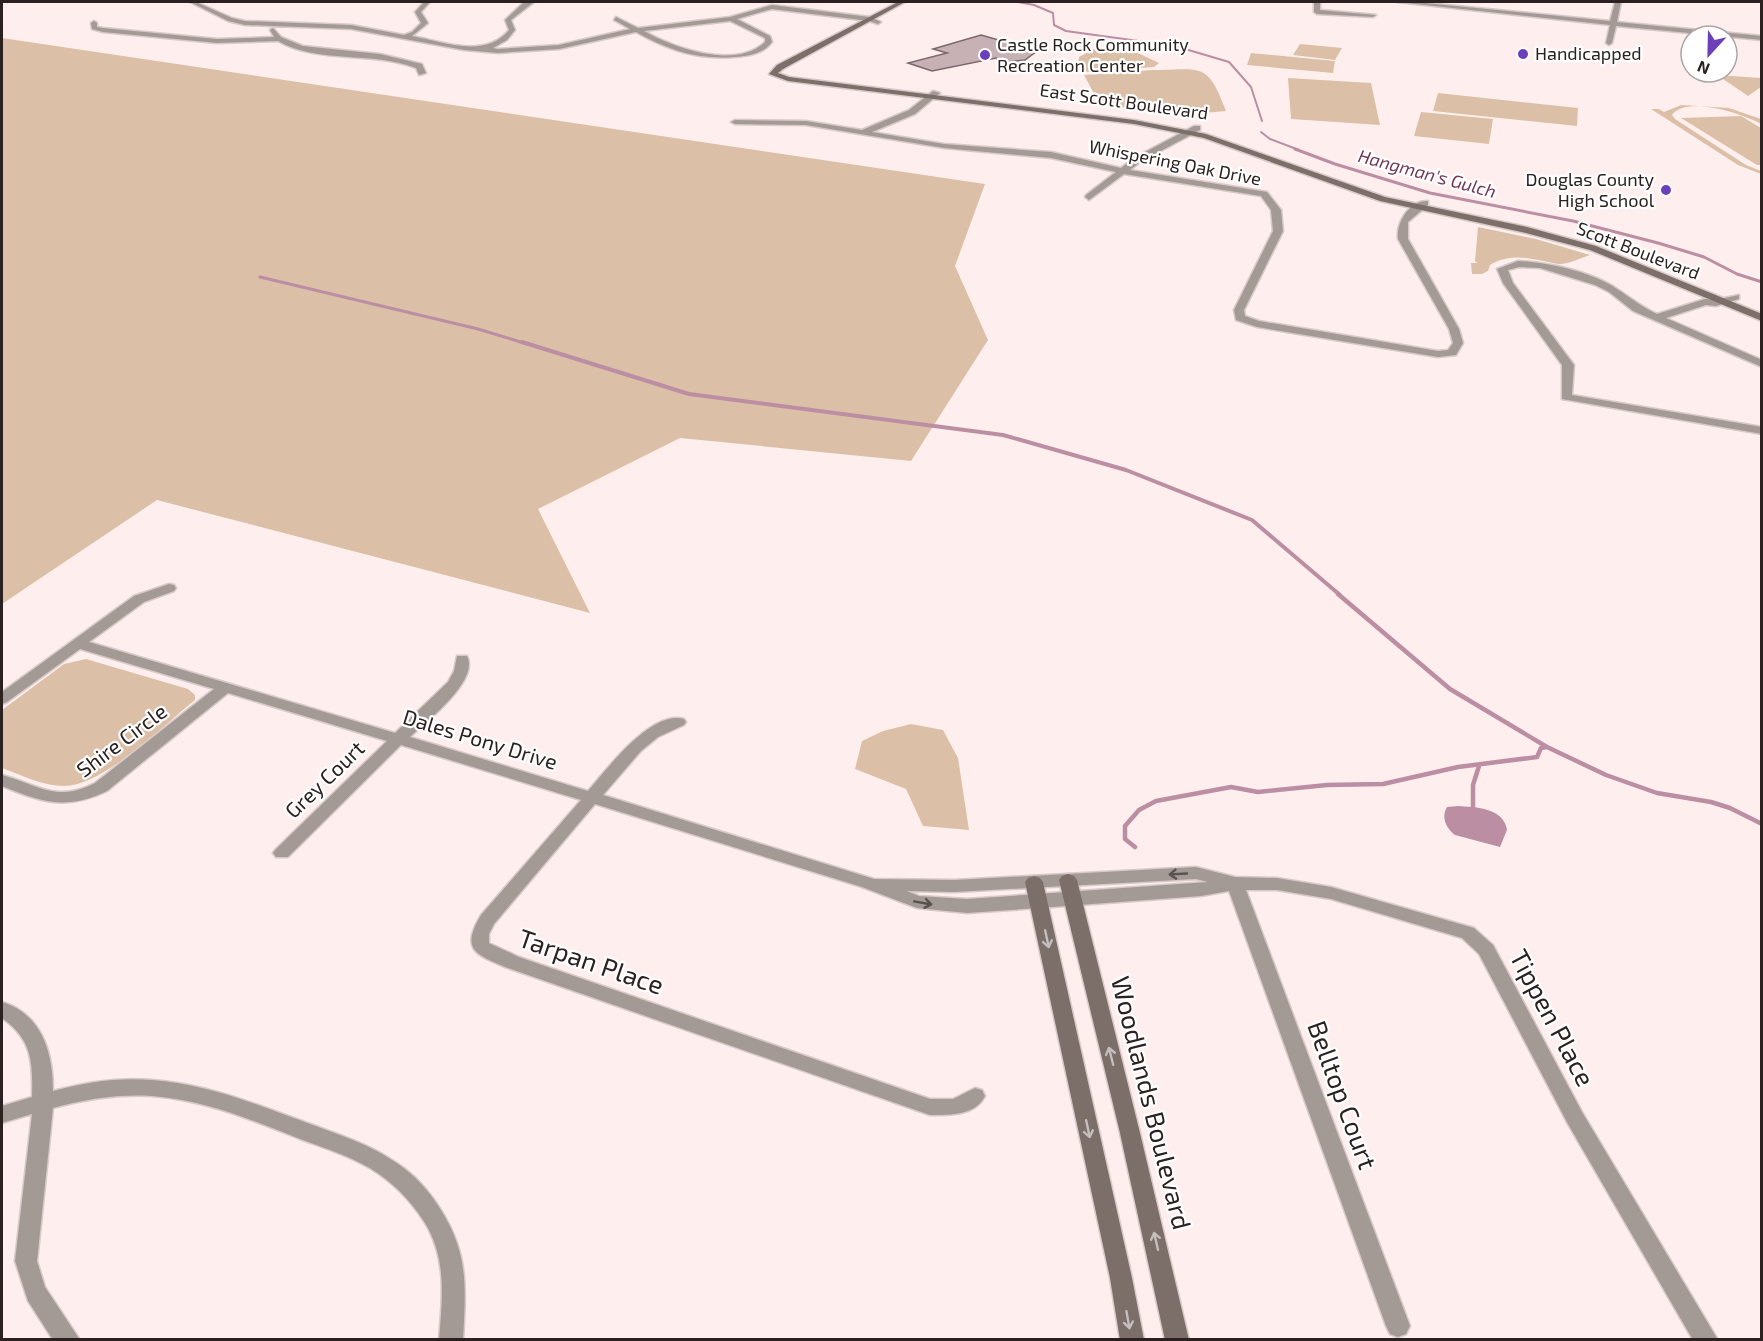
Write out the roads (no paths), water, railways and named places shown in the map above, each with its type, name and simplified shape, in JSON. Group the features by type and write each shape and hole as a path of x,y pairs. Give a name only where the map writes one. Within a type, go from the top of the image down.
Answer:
{"street":[{"path":"193,2 230,20 275,25 342,26 484,50 534,50 559,47 637,30 731,19 772,8 878,22 910,4"},
{"path":"404,37 414,33 425,23 418,12 428,2"},
{"path":"484,50 510,35 512,30 508,20 525,4 531,2"},
{"path":"867,20 902,2"},
{"path":"1317,2 1317,12 1373,15"},
{"path":"1400,2 1761,38"},
{"path":"1513,13 1517,2"},
{"path":"1609,43 1618,2"},
{"path":"616,19 675,51 702,56 743,55 757,51 769,42 768,38 731,19"},
{"name":"East Scott Boulevard","path":"867,20 780,68 774,72 774,75 788,79 1146,119 1273,151"},
{"name":"East Scott Boulevard","path":"878,22 792,69 789,74 933,95"},
{"path":"94,23 94,28 103,30 217,41 277,39 304,49 397,59 419,66 422,73"},
{"path":"275,25 273,34 277,39"},
{"path":"864,132 912,112 933,95"},
{"name":"Whispering Oak Drive","path":"735,122 806,123 944,146 1051,155 1121,171 1264,195 1273,204 1278,219 1278,231 1239,310 1240,318 1257,324 1438,354 1452,353 1458,343 1454,329 1401,233 1402,223 1421,205"},
{"path":"1089,197 1121,171 1193,130"},
{"name":"Scott Boulevard","path":"1193,130 1370,195 1525,223 1589,240 1648,261 1761,309"},
{"name":"Scott Boulevard","path":"1273,151 1421,205 1593,248 1761,318"},
{"path":"1761,364 1637,309 1599,282 1541,265 1518,264 1502,269 1508,283 1568,365 1566,397 1761,431"},
{"path":"1658,317 1705,302 1719,302 1735,297"},
{"path":"1670,322 1714,308 1719,302"},
{"path":"2,699 139,599 168,588"},
{"name":"Dales Pony Drive","path":"77,643 591,797 929,904 968,906 1039,902 1070,890"},
{"name":"Grey Court","path":"282,853 454,685 462,671 462,659"},
{"name":"Shire Circle","path":"2,780 54,799 69,800 86,796 101,787 225,687"},
{"name":"Tarpan Place","path":"678,722 644,739 591,797 487,920 479,940 484,949 512,962 930,1107 956,1107 975,1096"},
{"path":"1034,882 1121,1278 1132,1340"},
{"name":"Dales Pony Drive","path":"868,883 938,887 1034,882 1070,890"},
{"name":"Tippen Place","path":"1070,890 1202,890 1235,883 1277,884 1331,893 1468,933 1479,941 1575,1118 1706,1340"},
{"name":"Belltop Court","path":"1235,883 1398,1326"},
{"name":"Woodlands Boulevard","path":"1070,890 1130,1133 1177,1340"},
{"path":"2,1009 17,1018 34,1036 42,1061 44,1102 26,1261 30,1284 41,1304 68,1340"},
{"path":"2,1114 88,1092 129,1087 199,1094 236,1103 384,1166 405,1182 422,1201 447,1245 453,1268 455,1293 451,1340"}],"waterway":[{"name":"Hangman's Gulch","path":"1018,2 1034,5 1053,13 1054,25 1066,31 1175,46 1229,62 1251,87 1262,121"},
{"name":"Hangman's Gulch","path":"1261,132 1270,139 1299,150"},
{"name":"Hangman's Gulch","path":"1295,149 1335,164 1430,193 1573,221 1658,243 1704,257 1737,274 1762,282"},
{"path":"260,277 478,329 527,344"},
{"path":"522,342 689,394 1003,435 1126,470 1252,520 1340,595"},
{"path":"1338,594 1450,689 1547,747"},
{"path":"1135,847 1125,839 1125,826 1139,810 1156,801 1231,787 1258,792 1327,785 1383,784 1458,767 1537,757 1541,748 1547,747"},
{"path":"1547,747 1606,775 1657,793 1711,802 1730,808 1762,824"},
{"path":"1473,813 1473,785 1479,766"}],"place":[{"name":"Handicapped","path":"1523,54"},
{"name":"Castle Rock Community Recreation Center","path":"985,55"},
{"name":"Douglas County High School","path":"1666,190"}]}
